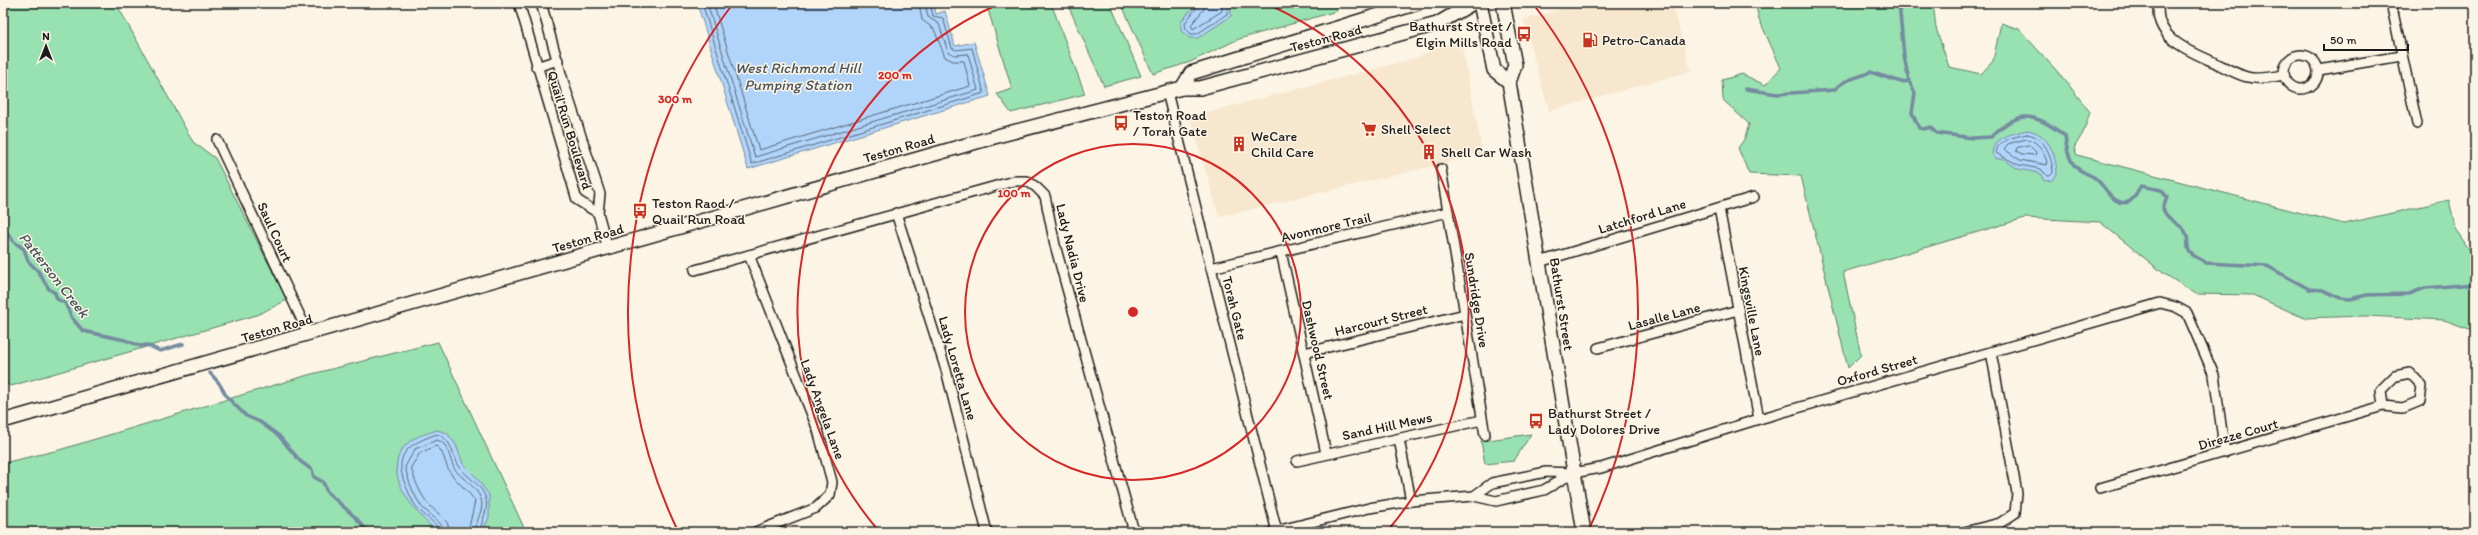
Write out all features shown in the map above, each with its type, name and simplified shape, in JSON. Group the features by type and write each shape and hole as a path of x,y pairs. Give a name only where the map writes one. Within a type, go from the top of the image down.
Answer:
{"main road":[{"name":"Teston Road","path":"1182,88 1191,73 1418,3"},
{"name":"Teston Road","path":"3,421 309,335 1001,135 1182,88 1200,88 1437,24 1473,3"},
{"path":"1480,3 1494,70 1508,82"},
{"name":"Bathurst Street","path":"1503,3 1515,66 1508,82 1584,532"}],"street":[{"name":"Quail Run Boulevard","path":"519,3 536,67 577,200 598,213"},
{"name":"Quail Run Boulevard","path":"541,3 600,194 598,213 608,249"},
{"path":"2159,3 2160,20 2166,33 2176,43 2248,78 2284,75"},
{"path":"2391,3 2401,56 2417,124"},
{"path":"2299,55 2309,57 2319,70 2316,82 2307,89 2295,89 2286,81 2284,75 2286,65 2299,55"},
{"path":"2319,70 2401,56"},
{"name":"Quail Run Boulevard","path":"536,67 558,60"},
{"name":"Torah Gate","path":"1167,92 1275,532"},
{"name":"Saul Court","path":"217,140 309,335"},
{"name":"Sundridge Drive","path":"1441,169 1485,435"},
{"name":"Lady Nadia Drive","path":"695,270 1014,181 1027,181 1045,196 1055,245 1134,532"},
{"name":"Latchford Lane","path":"1539,262 1754,197"},
{"name":"Kingsville Lane","path":"1719,208 1759,419"},
{"name":"Avonmore Trail","path":"1211,268 1448,212"},
{"name":"Lady Loretta Lane","path":"896,213 946,370 987,532"},
{"name":"Dashwood Street","path":"1281,252 1326,454"},
{"name":"Lady Angela Lane","path":"749,255 818,430 832,482 830,495 816,508 755,532"},
{"name":"Oxford Street","path":"1573,473 1601,468 1759,419 2160,303 2176,307 2187,314 2214,375 2225,453"},
{"name":"Lasalle Lane","path":"1598,348 1738,310"},
{"name":"Harcourt Street","path":"1304,353 1465,314"},
{"path":"1964,532 2000,523 2015,512 2017,493 1991,352"},
{"name":"Direzze Court","path":"2100,488 2383,406 2403,408 2420,401 2422,386 2410,373 2395,376 2381,390 2383,406"},
{"name":"Sand Hill Mews","path":"1297,461 1482,420"},
{"path":"1399,439 1411,501"},
{"path":"1474,496 1492,483 1546,472 1573,473"},
{"path":"1275,532 1369,508 1411,501 1474,496 1496,501 1503,500 1544,490 1573,473"}],"shaded area":[{"path":"1582,3 1672,3 1691,71 1549,111 1523,20"},
{"path":"1460,36 1483,154 1219,217 1190,117 1416,58"}],"green space":[{"path":"3,3 116,3 193,142 215,158 287,300 257,315 11,386 3,382"},
{"path":"986,3 1051,3 1085,94 1011,113 997,94 1012,89"},
{"path":"1067,3 1110,3 1141,76 1104,86"},
{"path":"1121,3 1197,3 1181,22 1190,38 1232,9 1230,3 1337,3 1337,11 1239,39 1190,62 1153,74"},
{"path":"1755,3 1933,3 1936,28 1949,67 1981,74 1993,61 2001,23 2019,29 2064,79 2090,112 2083,133 2074,148 2077,155 2344,224 2449,200 2456,230 2475,258 2475,331 2444,320 2366,316 2304,318 2253,295 2196,294 2163,273 2100,222 2025,218 1843,272 1861,355 1848,368 1801,176 1749,174 1738,148 1745,138 1749,124 1723,100 1722,80 1742,74 1765,85 1781,68 1759,19"},
{"path":"438,342 526,532 3,532 3,463 59,450 308,375"},
{"path":"1531,434 1514,461 1485,464 1481,441"}],"water":[{"name":"West Richmond Hill Pumping Station","path":"697,3 934,3 936,14 945,11 955,46 974,42 990,96 748,169"},
{"path":"1197,3 1230,3 1231,16 1198,38 1190,38 1181,31 1181,22"},
{"path":"2027,130 2041,135 2050,146 2055,160 2057,174 2053,180 2044,181 2040,173 2018,169 2004,159 1995,159 1992,153 1996,143 2000,139"},
{"path":"437,430 447,433 456,445 463,464 476,477 489,495 489,517 483,532 437,532 418,513 402,490 398,477 397,465 400,453 412,440"}],"waterway":[{"path":"1380,3 1384,8"},
{"path":"1899,3 1904,56 1909,81 1915,93 1912,113 1919,128 1924,129 1930,127 1936,133 1973,138 1991,137 2010,121 2019,118 2027,117 2045,122 2065,136 2069,155 2076,167 2099,181 2118,201 2123,203 2130,201 2134,198 2141,186 2161,190 2167,197 2163,209 2165,213 2186,233 2190,253 2206,263 2267,266 2309,289 2323,290 2340,298 2350,299 2367,295 2409,294 2425,288 2475,284"},
{"path":"1746,89 1777,94 1834,90 1842,83 1870,72 1901,82 1909,81"},
{"name":"Patterson Creek","path":"3,227 14,242 24,249 28,261 38,271 49,289 55,293 57,299 65,303 72,318 83,331 125,340 140,346 147,345 160,351 183,344"},
{"name":"Patterson Creek","path":"210,373 219,383 227,397 246,416 260,422 279,436 300,461 312,470 314,477 323,482 327,492 355,517 368,532"}],"place":[{"name":"Bathurst Street / Elgin Mills Road","path":"1524,34"},
{"name":"Petro-Canada","path":"1590,40"},
{"name":"Teston Road / Torah Gate","path":"1121,123"},
{"name":"Shell Select","path":"1369,129"},
{"name":"WeCare Child Care","path":"1239,144"},
{"name":"Shell Car Wash","path":"1429,152"},
{"name":"Teston Raod / Quail Run Road","path":"640,211"},
{"name":"Bathurst Street / Lady Dolores Drive","path":"1536,421"}]}
